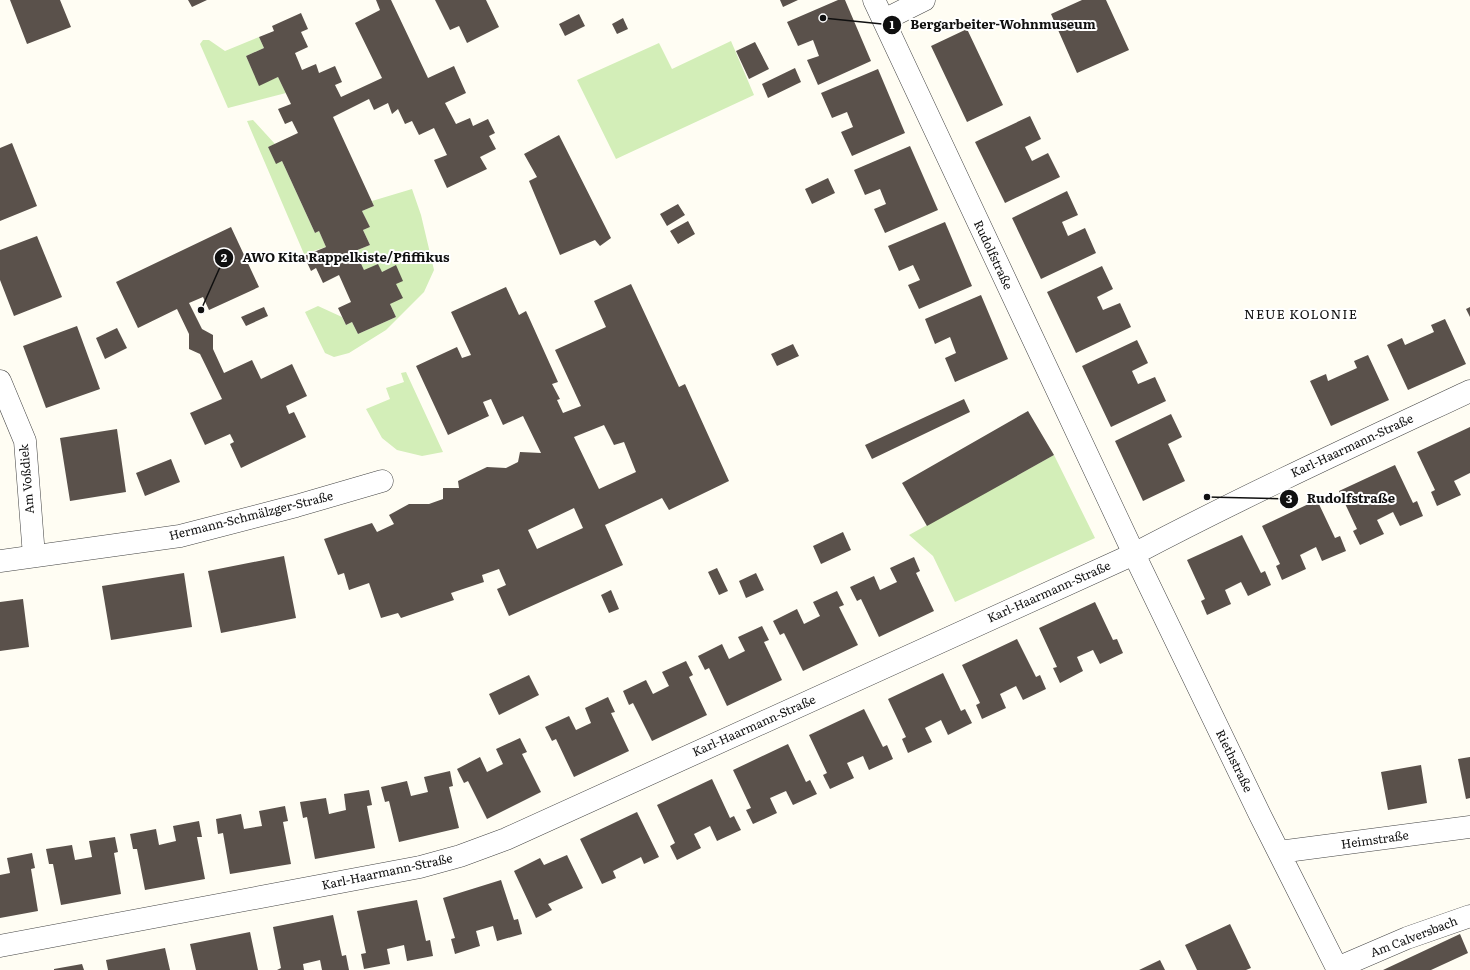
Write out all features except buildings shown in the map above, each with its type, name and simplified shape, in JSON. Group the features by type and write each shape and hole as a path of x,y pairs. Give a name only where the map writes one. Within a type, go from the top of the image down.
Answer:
{"street":[{"name":"Rudolfstraße","path":"874,0 1134,554"},
{"path":"884,20 924,0"},
{"name":"Am Voßdiek","path":"0,381 24,441 34,556"},
{"name":"Karl-Haarmann-Straße","path":"0,946 420,867 460,856 506,839 1134,554 1218,509 1470,391"},
{"name":"Hermann-Schmälzger-Straße","path":"0,561 180,536 296,506 382,481"},
{"name":"Riethstraße","path":"1134,554 1279,852 1338,969"},
{"name":"Heimstraße","path":"1279,852 1470,827"},
{"name":"Am Calversbach","path":"1338,969 1407,938 1470,916"}],"green space":[{"path":"259,37 264,48 246,56 259,85 278,77 286,93 228,108 200,44 203,40 209,40 225,51"},
{"path":"731,41 754,95 616,159 577,80 659,43 672,69"},
{"path":"253,120 275,144 268,147 276,163 282,161 315,233 319,231 326,247 304,254 247,121"},
{"path":"412,189 421,215 434,270 424,292 386,330 349,353 334,357 325,353 305,312 318,306 342,317 346,325 352,322 358,334 396,317 390,304 396,284 395,266 382,272 364,270 355,251 370,245 363,230 370,227 362,211 374,206 372,201"},
{"path":"406,372 443,452 422,456 397,450 382,438 366,409 390,399 386,388 404,382 401,373"},
{"path":"1054,455 1095,538 955,602 933,556 909,535"}],"place":[{"name":"Bergarbeiter-Wohnmuseum","path":"823,18"},
{"name":"AWO Kita Rappelkiste/Pfiffikus","path":"201,310"},
{"name":"Rudolfstraße","path":"1207,497"}],"district":[{"name":"NEUE KOLONIE","path":"1301,314"}]}
